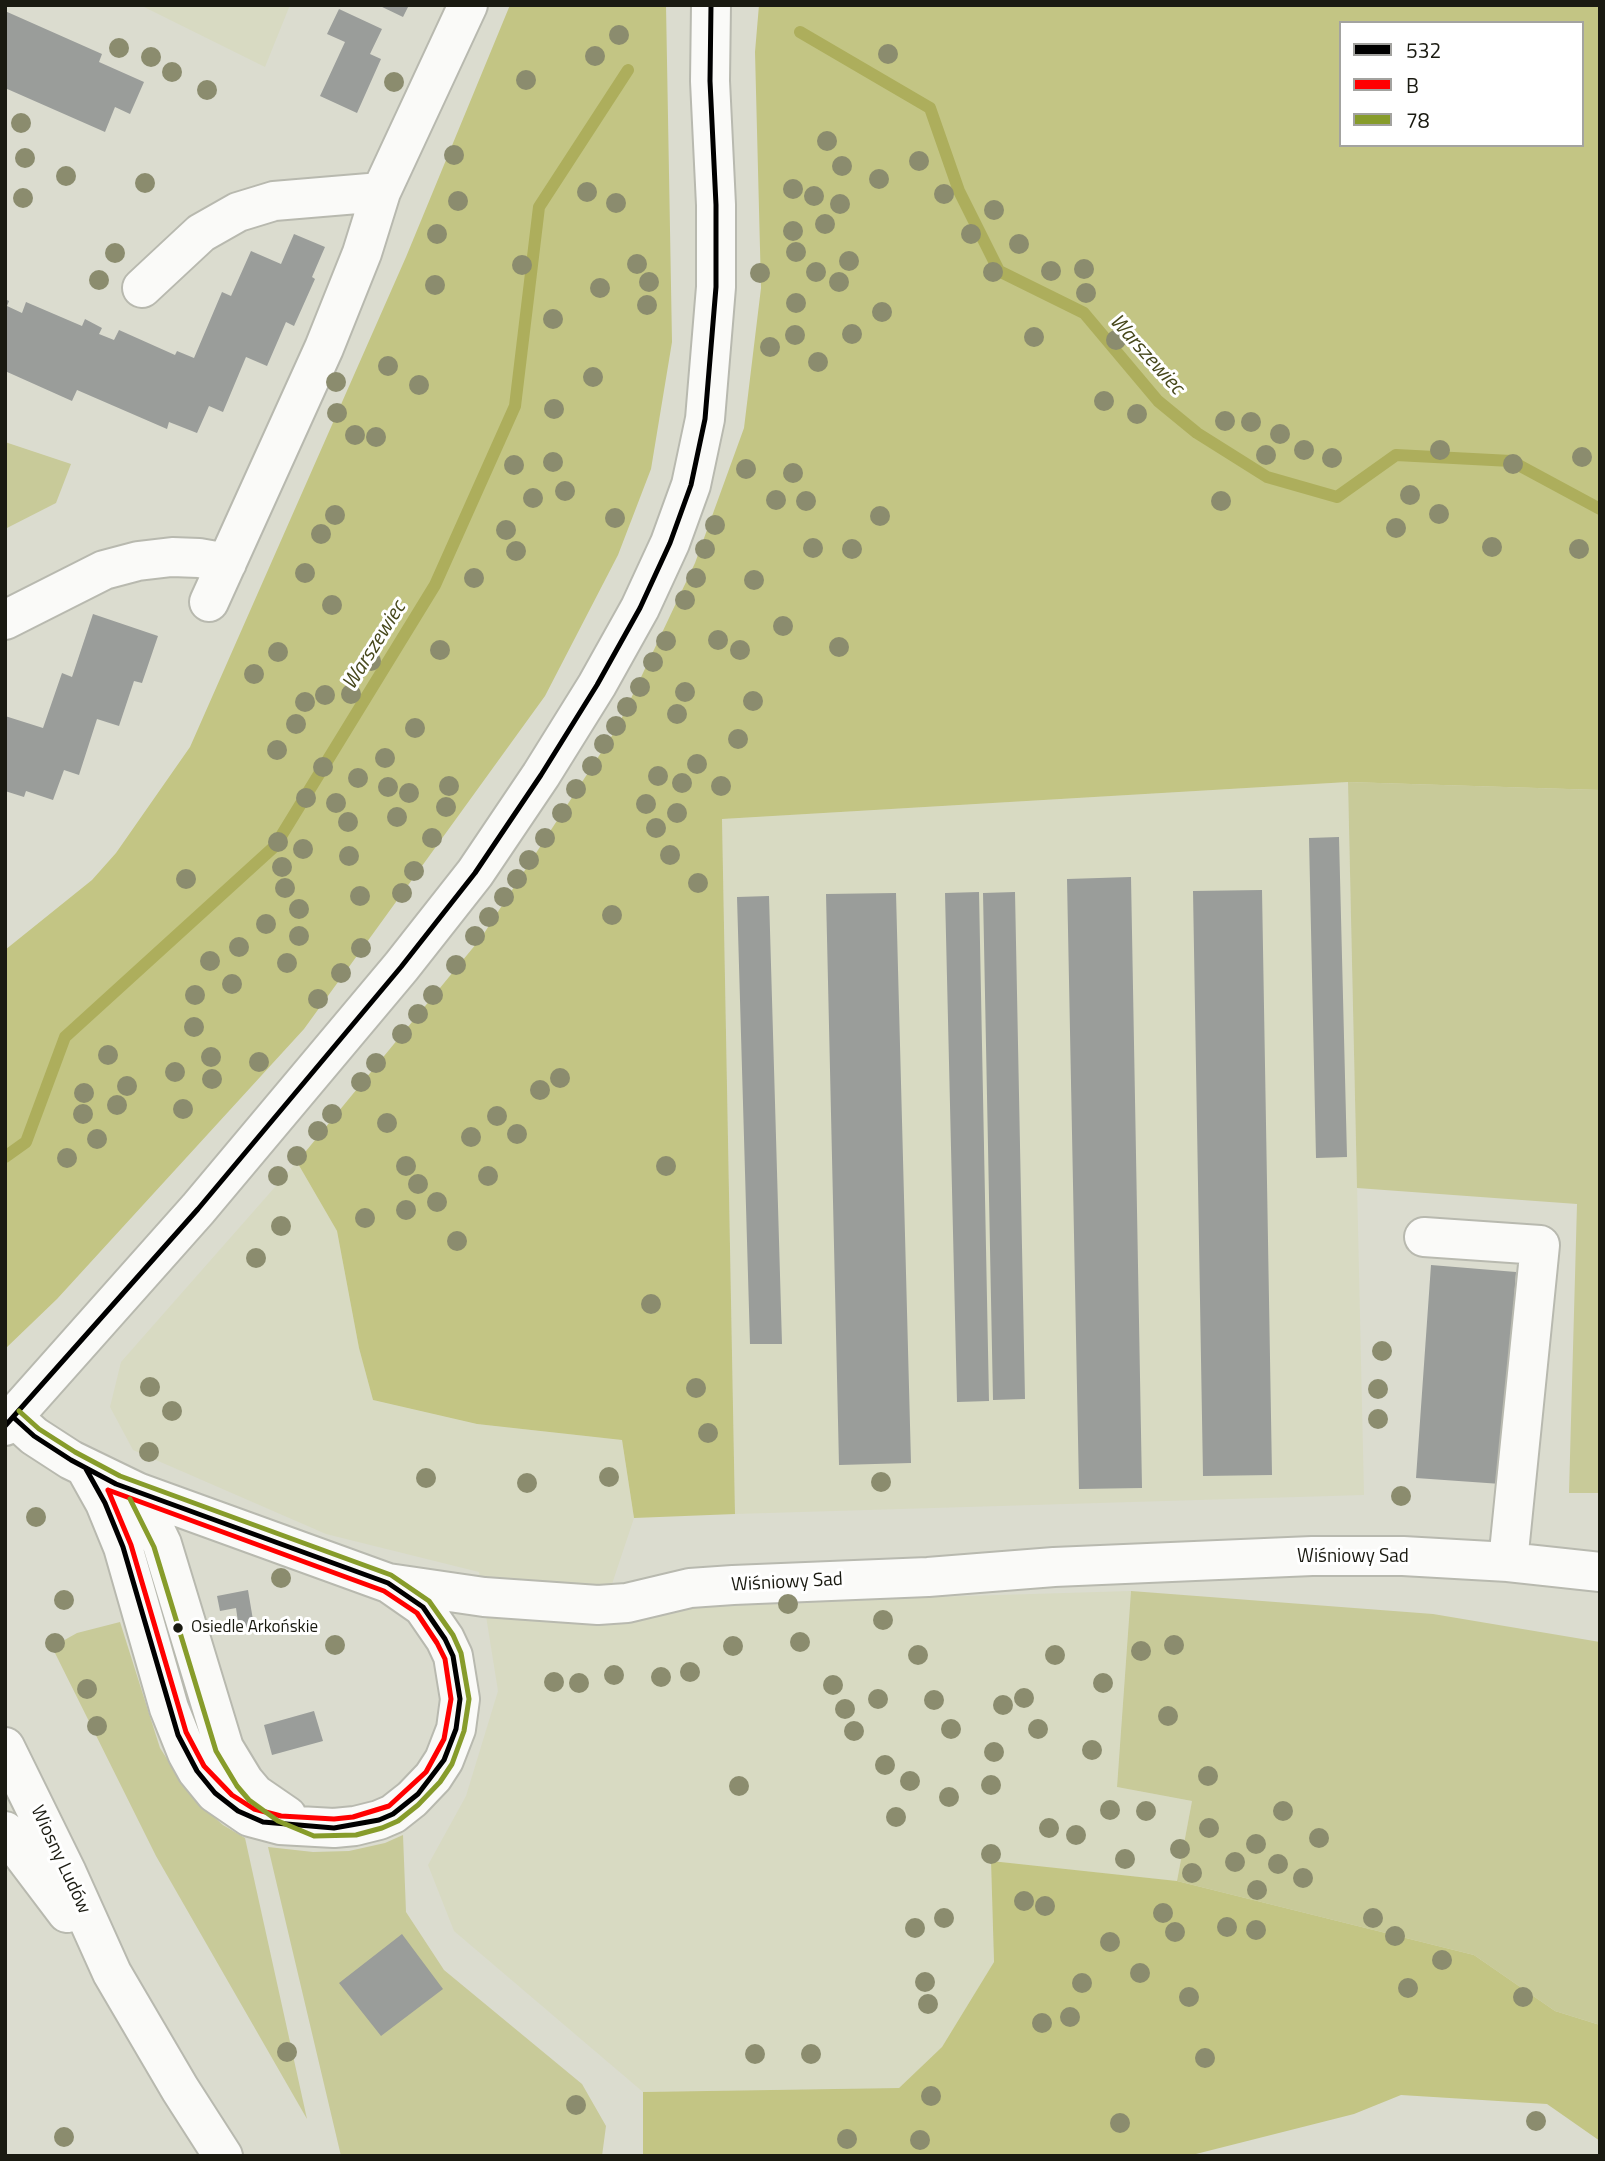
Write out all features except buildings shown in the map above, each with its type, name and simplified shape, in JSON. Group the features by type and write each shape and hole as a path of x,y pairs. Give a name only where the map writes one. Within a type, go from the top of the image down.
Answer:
{"street":[{"path":"209,602 324,348 362,253 381,192 468,5"},
{"path":"9,1422 198,1209 401,967 475,873 583,708 640,608 670,543 691,485 705,419 716,287 716,205 710,81 711,5"},
{"path":"142,288 201,233 238,212 274,201 381,192"},
{"path":"5,620 63,589 116,567 172,557 199,558 227,564"},
{"path":"1424,1237 1540,1245 1508,1562"},
{"name":"Wiśniowy Sad","path":"9,1422 86,1469 137,1492 388,1583 484,1597 598,1605 627,1603 690,1588 929,1577 1054,1567 1312,1556 1403,1556 1508,1562 1600,1572"},
{"path":"86,1469 116,1527 178,1735 197,1771 215,1793 250,1817 280,1825 355,1826 393,1814 433,1777 452,1742 460,1699 453,1656 423,1607 388,1583"},
{"path":"137,1492 162,1544 218,1732 228,1756 255,1794 282,1814 315,1827"},
{"name":"Wiosny Ludów","path":"5,1747 67,1873 112,1973 223,2156"},
{"name":"Wiosny Ludów","path":"5,1831 112,1973"}],"shaded area":[{"path":"140,5 290,5 265,67"},
{"path":"1348,782 1364,1495 735,1514 722,819"},
{"path":"297,1162 337,1231 359,1348 373,1400 477,1424 622,1440 634,1518 601,1617 733,1603 1131,1591 1117,1787 1192,1801 1177,1881 991,1862 994,1962 942,2047 899,2088 643,2092 454,1931 428,1865 466,1796 498,1691 479,1572 326,1534 133,1450 110,1407 121,1362"}],"green space":[{"path":"510,5 666,5 672,342 651,469 618,555 545,696 304,1029 57,1299 5,1349 5,950 92,880 116,853 190,747 406,257"},
{"path":"759,5 1600,5 1600,790 1348,782 722,819 735,1514 634,1518 622,1440 477,1424 373,1400 359,1348 337,1231 297,1162 481,938 617,728 695,563 744,428 761,288 755,52"},
{"path":"5,442 71,464 56,503 5,529"},
{"path":"1348,782 1600,790 1600,1493 1569,1493 1577,1204 1357,1188"},
{"path":"1131,1591 1433,1614 1600,1642 1600,2025 1555,2011 1474,1955 1177,1881 1192,1801 1117,1787"},
{"path":"120,1622 160,1748 188,1791 205,1809 223,1825 245,1838 307,2119 156,1856 52,1647 77,1633"},
{"path":"403,1835 406,1912 444,1970 582,2084 606,2126 602,2156 341,2156 268,1847 313,1852 349,1851 385,1843"},
{"path":"991,1861 1177,1881 1474,1955 1555,2011 1600,2025 1600,2141 1547,2104 1401,2095 1354,2114 1188,2156 643,2156 643,2092 899,2088 942,2047 994,1962"}],"waterway":[{"name":"Warszewiec","path":"800,32 930,108 959,191 999,271 1084,313 1158,401 1197,433 1267,477 1337,497 1396,455 1511,461 1600,509"},
{"name":"Warszewiec","path":"5,1157 26,1142 65,1037 275,846 435,585 515,406 539,207 628,70"}],"transit line":[{"name":"532","path":"5,1426 198,1209 401,967 475,873 541,775 597,685 640,608 670,543 691,485 705,419 716,287 716,205 710,81 711,5"},
{"name":"78","path":"19,1411 39,1429 120,1476 391,1575 429,1601 453,1635 461,1653 469,1699 464,1731 452,1764 440,1782 418,1805 398,1821 382,1828 356,1835 314,1836 278,1821 249,1800 237,1786 216,1751 154,1547 130,1499"},
{"name":"532","path":"13,1417 34,1436 116,1484 388,1583 423,1607 453,1656 460,1699 456,1729 444,1760 418,1794 393,1814 379,1820 334,1828 263,1822 238,1811 215,1793 197,1771 178,1735 123,1547 105,1503 86,1469"},
{"name":"B","path":"108,1490 384,1591 417,1613 445,1659 451,1699 444,1739 426,1772 389,1806 353,1817 334,1819 281,1816 254,1809 232,1795 204,1766 186,1732 131,1545 108,1490"}],"place":[{"name":"Osiedle Arkońskie","path":"178,1628"}]}
